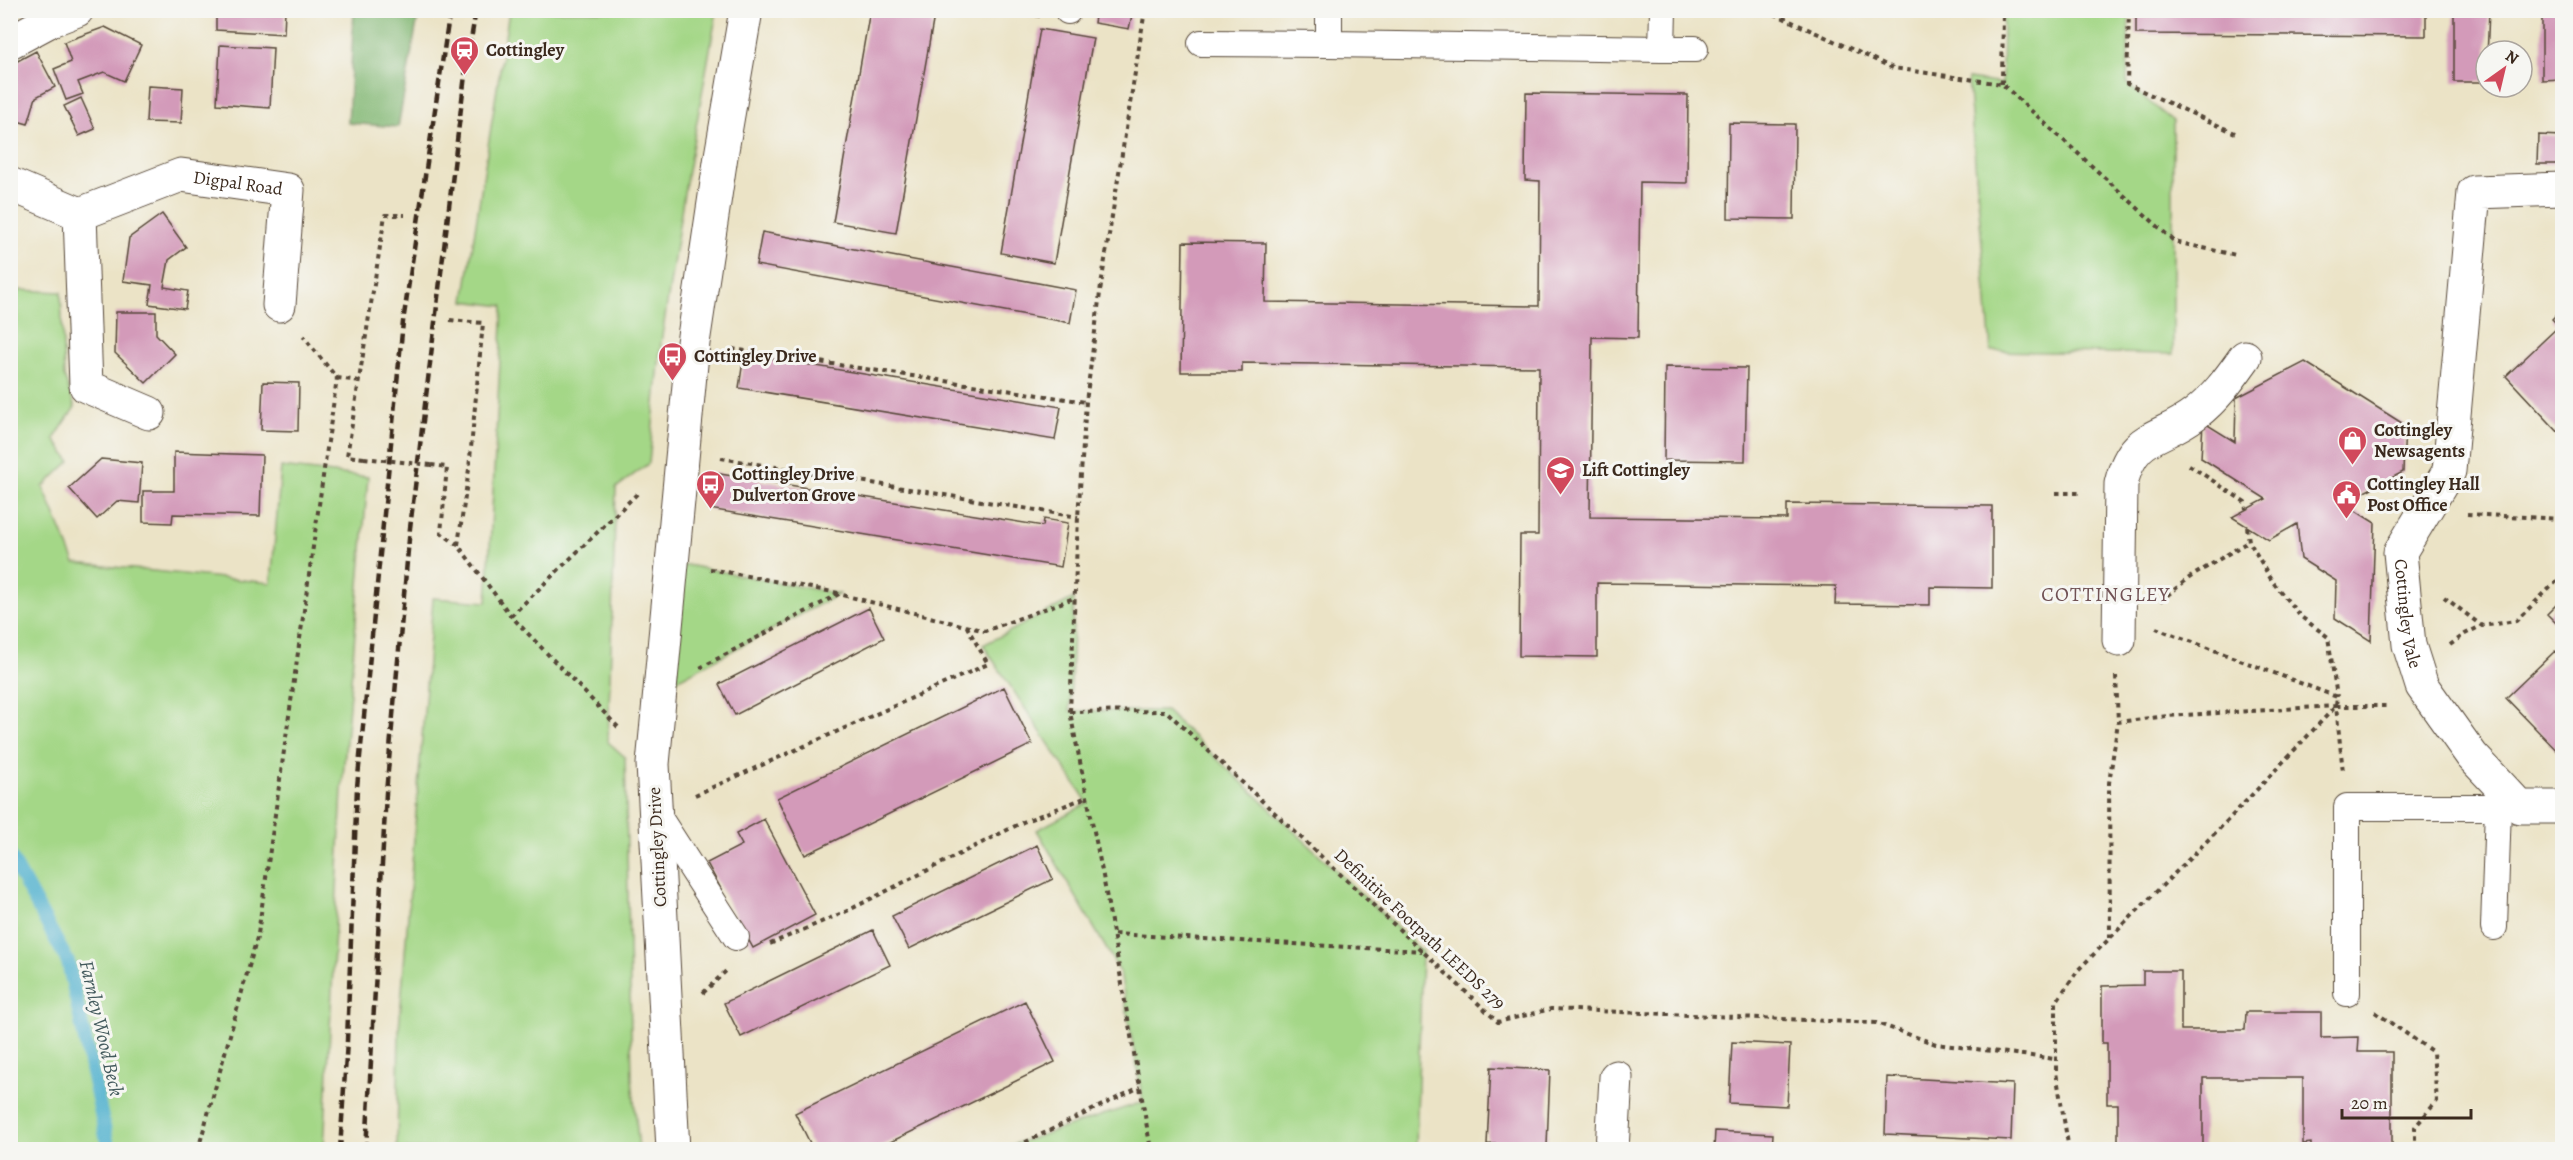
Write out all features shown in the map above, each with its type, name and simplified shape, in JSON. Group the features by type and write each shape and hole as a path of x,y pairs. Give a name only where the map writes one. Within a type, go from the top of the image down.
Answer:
{"street":[{"path":"10,42 51,20 77,10"},
{"name":"Cottingley Drive","path":"676,1142 667,1028 653,764 693,343 721,156 747,10"},
{"name":"Digpal Road","path":"80,214 181,175 288,190 279,305"},
{"path":"10,184 80,214 86,386 149,412"},
{"name":"Cottingley Vale","path":"2509,807 2422,686 2409,645 2400,552 2449,471 2474,192 2562,189"},
{"path":"2125,624 2121,484 2126,463 2144,442 2194,414 2223,387 2245,357"},
{"path":"2509,807 2562,807"},
{"path":"1612,1149 1616,1077"}],"lane":[{"path":"1329,10 1329,44"},
{"path":"1662,10 1662,49"},
{"path":"1201,43 1695,49"},
{"path":"2347,993 2347,807 2509,807 2494,927"},
{"path":"656,813 736,937"}],"path":[{"path":"1145,10 1101,285 1086,402 1078,517 1070,711 1114,934 1151,1149"},
{"path":"1766,10 1893,68 2002,84 2175,242 2236,255"},
{"path":"2002,84 2003,10"},
{"path":"2129,10 2127,84 2235,133"},
{"path":"405,215 386,215 347,456 447,467 441,533 458,545 512,616 653,764"},
{"path":"279,305 337,378 360,381"},
{"path":"450,320 483,323 469,469 458,545"},
{"path":"693,343 1086,402"},
{"path":"198,1149 258,934 337,378"},
{"path":"2160,434 2179,458 2245,502 2246,509"},
{"path":"512,616 681,451 1078,517"},
{"path":"2425,512 2562,519"},
{"path":"2247,527 2249,541 2272,581 2300,616 2328,636 2337,696 2336,706 2347,807"},
{"path":"2110,938 2109,783 2118,722 2116,662 2125,624 2189,578 2249,541"},
{"path":"671,562 839,594 986,632 1074,598"},
{"path":"2404,585 2437,592 2482,626 2516,621 2562,576"},
{"path":"660,689 839,594"},
{"path":"2125,624 2337,696"},
{"path":"656,813 988,663 967,627"},
{"path":"2118,722 2168,716 2336,706"},
{"path":"2069,1149 2055,1059 2056,1002 2078,969 2229,819 2336,706"},
{"name":"Definitive Footpath LEEDS 279","path":"1070,711 1166,711 1498,1022 1551,1009 1876,1023 1936,1044 2055,1059"},
{"path":"763,947 847,911 1023,822 1087,797"},
{"path":"1114,934 1422,951"},
{"path":"667,1028 734,964"},
{"path":"2347,993 2433,1052 2437,1101 2415,1127 2415,1149"},
{"path":"1009,1149 1140,1087"}],"green space":[{"path":"354,11 419,11 398,127 348,123"},
{"path":"509,11 717,11 684,193 661,343 649,463 616,488 608,742 625,757 632,1079 639,1149 397,1149 399,1029 433,598 487,602 503,306 464,301"},
{"path":"2003,11 2129,11 2127,84 2173,121 2173,354 1991,351 1968,79 2002,84"},
{"path":"19,290 61,292 64,376 75,407 54,439 70,461 43,487 75,563 271,583 281,467 368,477 342,789 324,1149 11,1149 10,306"},
{"path":"671,562 839,594 660,689"},
{"path":"1074,598 1070,711 1166,711 1422,951 1416,1149 1011,1149 1009,1146 1143,1102 1120,972 1037,830 1088,803 983,645"}],"building":[{"path":"216,10 285,10 284,34 216,30"},
{"path":"870,10 935,10 896,233 833,222"},
{"path":"1009,10 1040,10 1039,17"},
{"path":"1096,10 1133,10 1129,29 1094,23"},
{"path":"2136,10 2426,10 2426,36 2136,34"},
{"path":"2454,10 2489,10 2488,39 2474,39 2474,82 2454,82"},
{"path":"2542,10 2562,10 2562,79 2542,80"},
{"path":"105,27 141,45 124,81 104,72 78,82 83,94 66,100 54,69 71,62 64,42"},
{"path":"1040,29 1093,38 1054,263 1001,253"},
{"path":"220,45 273,48 270,108 217,104"},
{"path":"36,51 55,87 36,97 28,124 10,119 10,65"},
{"path":"148,86 183,88 181,123 146,122"},
{"path":"1526,93 1688,95 1687,183 1640,182 1638,338 1592,337 1590,517 1787,519 1787,504 1992,506 1992,588 1930,587 1930,605 1835,604 1836,586 1597,583 1597,657 1519,656 1520,535 1538,535 1539,367 1242,363 1242,372 1181,372 1183,242 1266,243 1265,302 1539,306 1540,181 1525,180"},
{"path":"81,98 95,129 79,136 64,106"},
{"path":"1729,123 1795,124 1794,219 1728,218"},
{"path":"2538,135 2562,136 2562,164 2537,164"},
{"path":"162,214 186,247 169,260 164,287 188,291 185,309 149,304 152,285 123,281 129,238"},
{"path":"762,232 1076,290 1070,323 756,265"},
{"path":"2562,309 2562,436 2506,376 2559,326 2552,319"},
{"path":"116,312 156,312 156,334 175,354 146,383 115,353"},
{"path":"744,354 1061,407 1055,440 739,388"},
{"path":"2305,362 2405,425 2403,472 2343,503 2375,523 2371,641 2335,618 2336,581 2301,559 2297,524 2269,540 2232,517 2266,499 2201,458 2203,422 2235,442 2236,398"},
{"path":"1665,367 1747,368 1745,461 1664,460"},
{"path":"263,382 299,383 298,431 261,430"},
{"path":"174,452 262,455 260,516 173,514 172,523 143,522 143,491 174,491"},
{"path":"101,459 142,463 139,503 117,501 97,519 69,488"},
{"path":"714,473 1043,526 1044,519 1068,523 1061,567 709,509"},
{"path":"2562,599 2562,629 2547,614"},
{"path":"869,608 884,638 735,715 719,684"},
{"path":"2555,651 2562,659 2562,756 2506,698"},
{"path":"1004,687 1032,744 805,855 777,798"},
{"path":"764,819 815,915 753,948 707,863 742,845 736,834"},
{"path":"1037,845 1053,879 909,949 892,916"},
{"path":"873,930 890,965 741,1037 724,1003"},
{"path":"2143,971 2181,971 2181,1030 2245,1030 2246,1012 2321,1012 2321,1038 2359,1037 2358,1052 2392,1052 2392,1149 2311,1149 2311,1143 2303,1144 2303,1078 2203,1078 2203,1149 2118,1149 2118,1104 2107,1104 2107,1043 2102,1043 2102,986 2143,985"},
{"path":"1025,1001 1055,1062 876,1149 813,1149 795,1113"},
{"path":"1732,1042 1790,1045 1787,1106 1729,1103"},
{"path":"1491,1067 1550,1070 1547,1146 1487,1144"},
{"path":"1887,1077 2013,1084 2011,1140 1885,1134"},
{"path":"1715,1131 1773,1134 1772,1149 1714,1149"}],"waterway":[{"name":"Farnley Wood Beck","path":"10,856 68,962 109,1150"}],"railway":[{"path":"340,1150 347,1041 357,787 403,322 450,10"},
{"path":"366,1150 386,793 410,528 465,75 476,10"}],"place":[{"name":"Cottingley","path":"465,76"},
{"name":"Cottingley Drive","path":"673,382"},
{"name":"Cottingley Newsagents","path":"2353,466"},
{"name":"Lift Cottingley","path":"1561,496"},
{"name":"Cottingley Drive Dulverton Grove","path":"711,510"},
{"name":"Cottingley Hall Post Office","path":"2346,520"}],"district":[{"name":"COTTINGLEY","path":"2106,594"}]}
